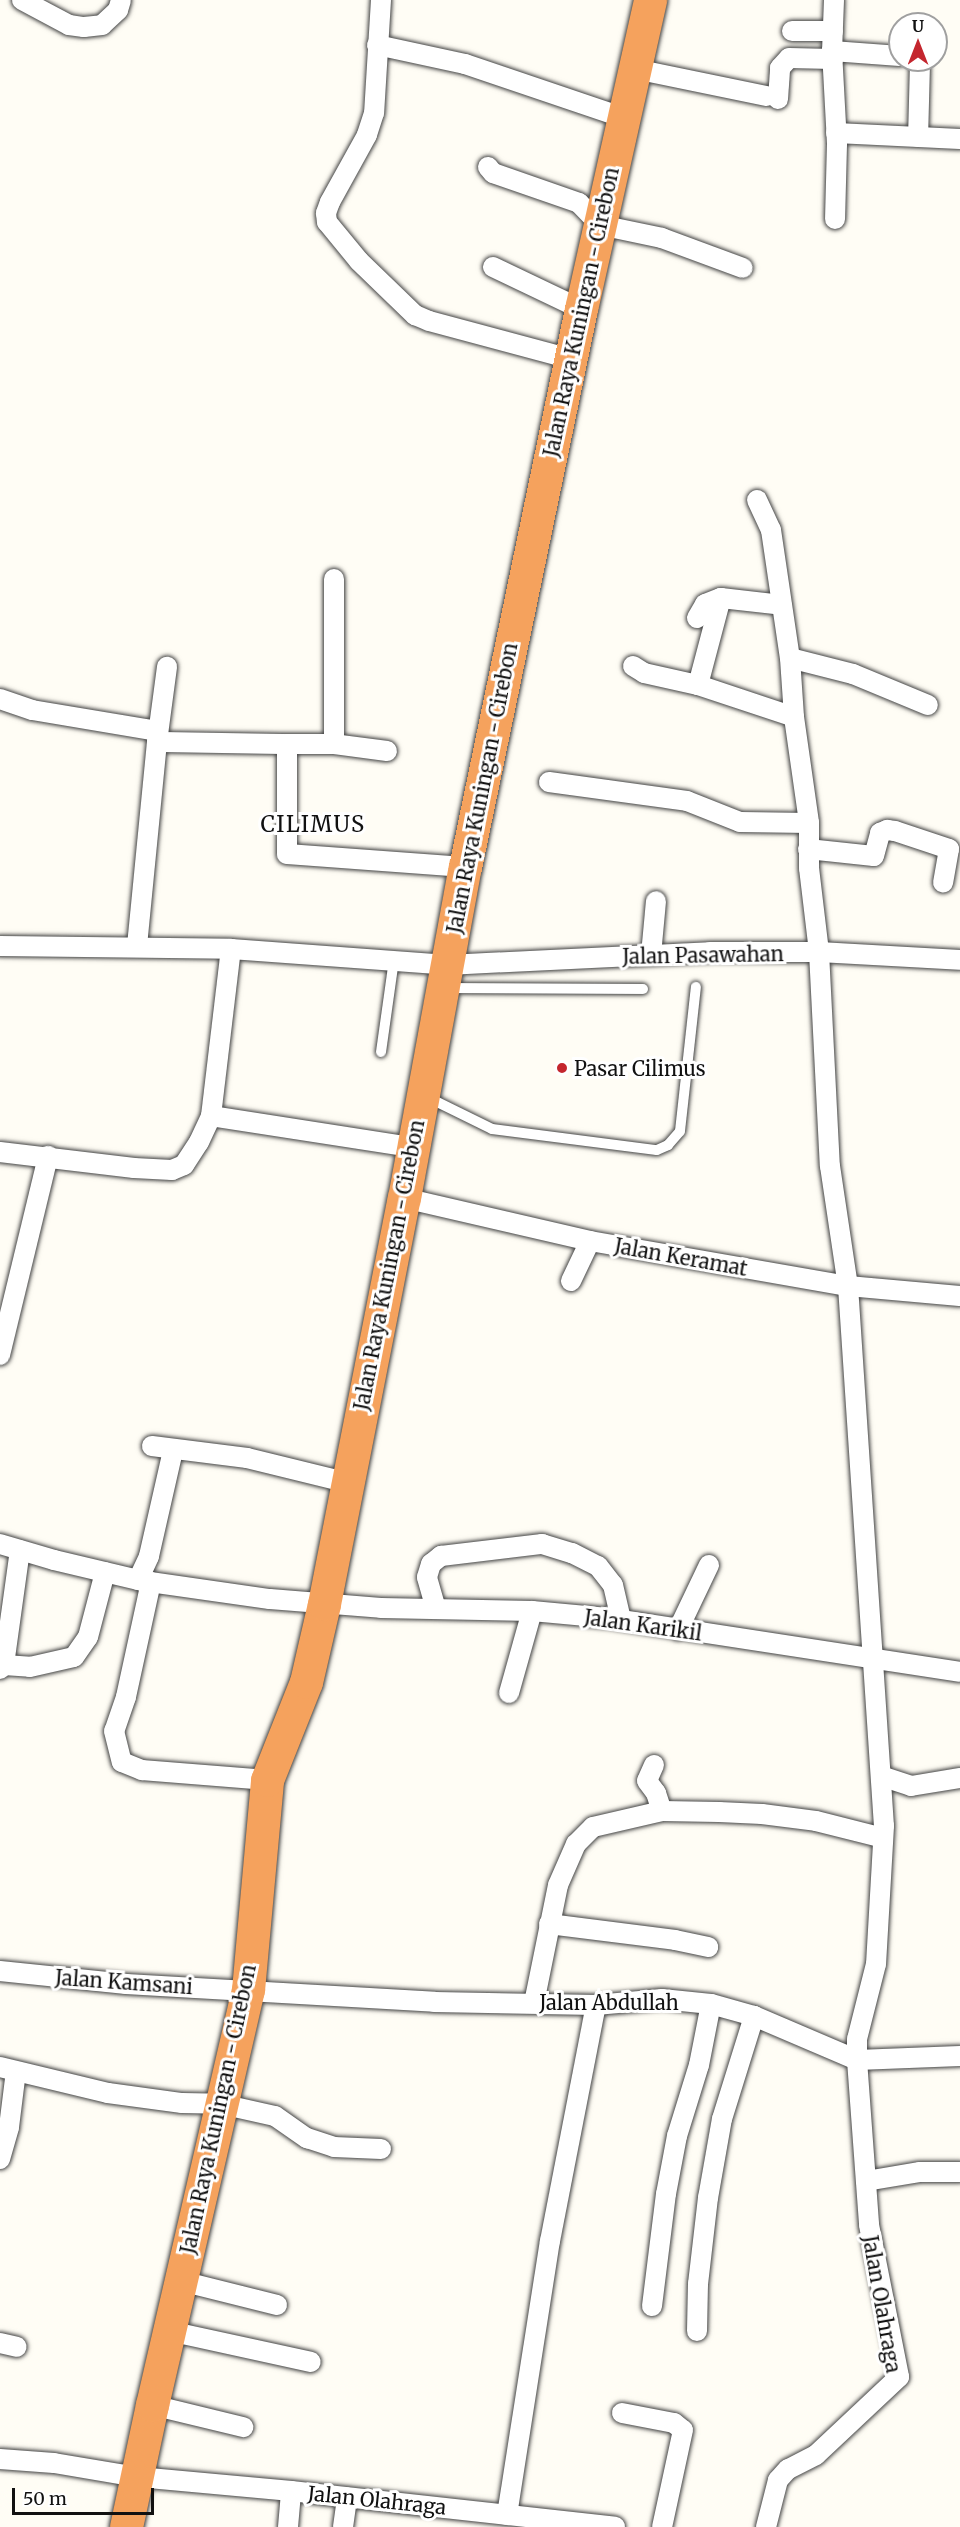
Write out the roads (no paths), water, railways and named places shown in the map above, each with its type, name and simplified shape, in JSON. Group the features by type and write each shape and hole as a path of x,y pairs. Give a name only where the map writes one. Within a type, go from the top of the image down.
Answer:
{"highway":[{"name":"Jalan Raya Kuningan - Cirebon","path":"126,2527 248,1990 267,1780 306,1682 324,1604 404,1198 465,867 580,309 650,0"}],"street":[{"path":"22,0 69,25 84,27 102,25 118,10 121,0"},
{"path":"381,0 374,113 367,135 330,202 326,213 327,222 358,261 415,315 429,321 571,359"},
{"path":"834,0 832,55 836,133 837,207 835,219"},
{"path":"792,31 833,31"},
{"path":"377,45 465,64 622,117"},
{"path":"635,69 772,97 780,68 789,58 832,55 888,56"},
{"path":"918,136 920,72"},
{"path":"836,133 960,139"},
{"path":"488,167 493,173 579,203 600,225 662,238 743,268"},
{"path":"493,267 580,309"},
{"name":"Jalan Olahraga","path":"757,500 771,530 790,658 794,717 808,823 808,849 819,952 830,1166 848,1286 884,1838 876,1964 857,2038 857,2060 869,2225 899,2378 816,2455 788,2469 778,2480 766,2527"},
{"path":"334,579 334,744"},
{"path":"697,618 705,604 721,598 782,605"},
{"path":"698,685 721,598"},
{"path":"790,658 853,674 928,705"},
{"path":"633,666 644,673 698,685 794,717"},
{"path":"137,946 167,667"},
{"path":"0,699 33,710 158,737 287,744 334,744 387,751"},
{"path":"287,744 287,854 465,867"},
{"path":"549,782 687,801 740,822 808,823"},
{"path":"808,849 874,856 880,833 887,830 895,831 949,849 943,882"},
{"path":"651,954 656,901"},
{"name":"Jalan Pasawahan","path":"0,946 137,946 394,960 445,976 651,954 819,952 960,960"},
{"path":"0,1152 172,1170 184,1165 200,1142 211,1116 231,950"},
{"path":"211,1116 412,1147"},
{"path":"0,1355 48,1156"},
{"name":"Jalan Keramat","path":"404,1198 590,1240 848,1286 960,1296"},
{"path":"571,1281 590,1240"},
{"path":"152,1446 247,1458 349,1483"},
{"path":"173,1450 144,1581 126,1696 114,1731 122,1762 142,1770 267,1780"},
{"name":"Jalan Karikil","path":"0,1544 144,1581 270,1599 324,1604 532,1611 621,1619 678,1630 872,1657 960,1672"},
{"path":"436,1609 427,1577 431,1564 441,1556 542,1544 572,1553 598,1566 613,1585 621,1619"},
{"path":"20,1550 2,1667 30,1667 74,1657 88,1637 105,1572"},
{"path":"678,1630 709,1565"},
{"path":"509,1693 532,1611"},
{"path":"654,1765 647,1781 656,1793 662,1811"},
{"path":"881,1776 911,1786 960,1778"},
{"path":"534,2003 558,1885 576,1844 592,1827 662,1811 762,1814 816,1821 884,1838"},
{"path":"549,1924 675,1940 708,1947"},
{"name":"Jalan Kamsani","path":"0,1971 126,1984 248,1990"},
{"name":"Jalan Abdullah","path":"248,1990 310,1996 596,2005 662,1999 711,2004 754,2016 857,2060 960,2056"},
{"path":"652,2306 666,2194 677,2136 699,2065 711,2004"},
{"path":"507,2515 550,2241 596,2005"},
{"path":"697,2331 698,2284 707,2209 722,2119 754,2016"},
{"path":"0,2159 9,2127 8,2069 108,2093 182,2103 221,2104 275,2116 307,2138 334,2147 381,2149"},
{"path":"866,2181 920,2172 960,2172"},
{"path":"181,2281 277,2305"},
{"path":"169,2331 311,2362"},
{"path":"152,2405 243,2427"},
{"path":"622,2413 674,2423 683,2430 662,2527"},
{"name":"Jalan Olahraga","path":"0,2459 54,2463 138,2477 291,2491 615,2527"},
{"path":"288,2527 291,2491"},
{"path":"343,2527 347,2497"}],"lane":[{"path":"381,1052 394,960"},
{"path":"445,976 643,989"},
{"path":"422,1095 492,1129 657,1150 668,1145 680,1131 696,987"}],"place":[{"name":"Pasar Cilimus","path":"562,1068"}],"district":[{"name":"CILIMUS","path":"313,825"}]}
